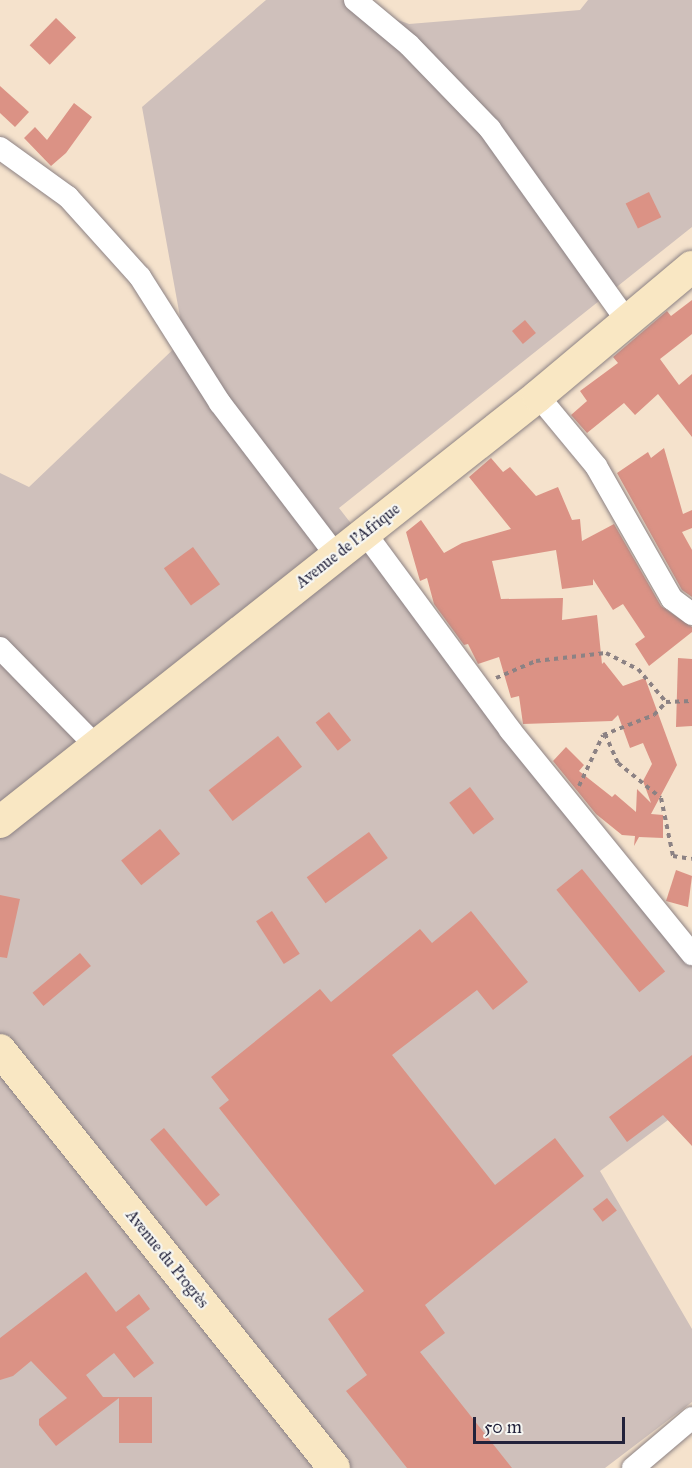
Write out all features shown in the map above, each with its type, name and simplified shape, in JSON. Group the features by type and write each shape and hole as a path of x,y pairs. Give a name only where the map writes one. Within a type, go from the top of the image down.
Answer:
{"main road":[{"name":"Avenue de l'Afrique","path":"0,822 538,396 692,267"},
{"name":"Avenue du Progrès","path":"0,1050 334,1468"}],"street":[{"path":"355,0 409,45 490,129 627,321"},
{"path":"0,148 68,197 140,277 220,403 336,555"},
{"path":"538,396 596,466 672,599 692,614"},
{"path":"365,533 478,686 692,954"},
{"path":"0,648 97,747"},
{"path":"633,1468 692,1418"}],"path":[{"path":"478,686 536,661 606,652 638,669 666,702"},
{"path":"571,801 605,734 654,715 666,702 692,701"},
{"path":"605,734 618,763 662,798 673,856 692,859"}],"shaded area":[{"path":"266,0 342,0 409,24 580,10 588,0 692,0 692,227 339,508 692,962 692,1102 600,1171 692,1329 692,1402 605,1468 0,1468 0,473 29,487 184,339 142,107"}],"building":[{"path":"56,18 76,37 50,65 30,45"},
{"path":"0,86 29,112 15,127 0,113"},
{"path":"74,103 92,117 66,153 51,166 24,138 35,127 47,140"},
{"path":"649,192 661,217 638,229 626,203"},
{"path":"692,300 692,334 660,359 679,385 692,374 692,437 658,394 635,415 624,403 587,433 571,415 587,401 580,391 618,363 613,357 667,311 671,316"},
{"path":"525,320 536,333 523,344 512,331"},
{"path":"664,448 683,514 692,510 692,528 682,532 692,550 692,597 682,590 617,473 648,452 651,458"},
{"path":"491,458 503,472 510,467 536,496 558,487 572,520 580,519 582,541 614,524 661,606 692,627 692,632 649,666 635,644 645,637 623,604 613,610 593,579 593,585 562,589 556,550 492,561 501,599 563,598 562,620 597,615 602,664 604,662 623,686 645,678 677,765 651,814 663,815 663,838 639,837 634,846 635,836 622,835 596,814 553,761 566,747 584,765 579,771 612,797 615,794 636,812 637,789 651,803 643,781 652,764 643,743 630,748 618,715 612,721 523,724 519,696 511,698 499,657 478,664 468,644 464,645 434,604 427,578 420,581 406,532 421,520 444,553 462,543 511,529 469,477"},
{"path":"193,547 220,584 191,605 164,568"},
{"path":"678,658 692,659 692,726 676,727"},
{"path":"329,712 351,740 338,751 316,722"},
{"path":"278,736 302,767 233,821 209,790"},
{"path":"470,787 494,819 473,835 449,803"},
{"path":"160,829 180,854 141,885 121,860"},
{"path":"369,832 388,858 326,903 307,877"},
{"path":"582,869 665,972 639,992 556,890"},
{"path":"676,870 692,876 688,907 666,901"},
{"path":"0,895 20,899 7,958 0,957"},
{"path":"272,911 300,954 284,964 256,921"},
{"path":"471,911 528,982 493,1010 477,990 392,1055 495,1185 555,1138 584,1176 425,1305 445,1333 420,1352 512,1468 407,1468 346,1391 367,1375 328,1319 364,1291 219,1108 229,1100 211,1077 320,989 331,1002 420,929 432,943"},
{"path":"80,953 91,966 43,1006 33,993"},
{"path":"692,1055 692,1146 663,1115 627,1142 609,1117"},
{"path":"164,1128 220,1195 206,1206 150,1140"},
{"path":"607,1198 617,1211 603,1222 593,1209"},
{"path":"86,1272 116,1312 139,1294 150,1309 126,1327 154,1363 134,1378 114,1353 86,1375 103,1397 152,1397 152,1443 119,1443 119,1398 56,1446 39,1425 39,1419 67,1398 31,1361 13,1376 0,1380 0,1338"}]}
